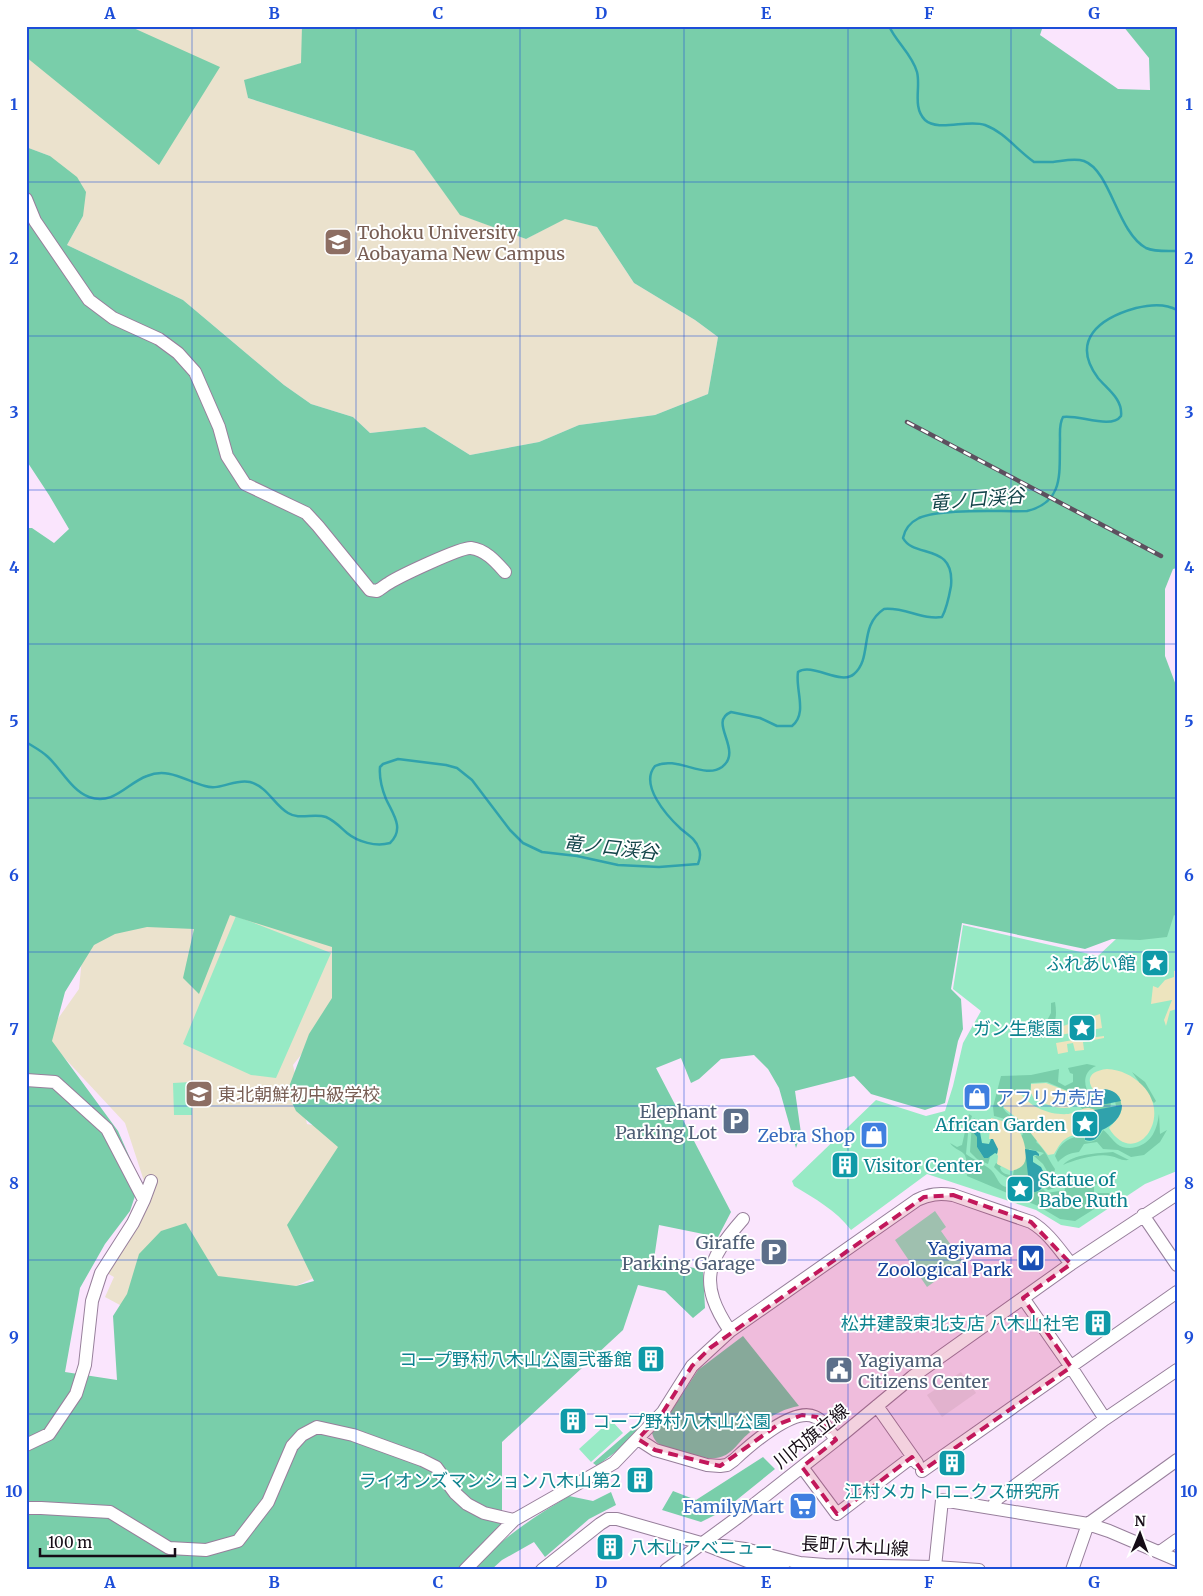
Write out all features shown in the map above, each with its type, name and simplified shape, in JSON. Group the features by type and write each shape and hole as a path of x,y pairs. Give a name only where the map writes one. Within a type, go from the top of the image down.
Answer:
{"street":[{"path":"26,199 35,221 89,300 113,318 159,339 178,353 194,372 219,427 227,456 245,484 306,513 370,590 377,592 390,582 470,548 482,552 494,560 505,572"},
{"path":"26,1080 55,1082 107,1129 144,1200"},
{"path":"26,1445 50,1434 76,1394 85,1364 92,1301 101,1273 133,1223 151,1181"},
{"path":"465,1570 514,1520 614,1463 663,1412 692,1366 730,1331 917,1200 933,1194 953,1194 1032,1222 1044,1231 1071,1264"},
{"name":"川内旗立線","path":"666,1570 737,1518 918,1373 1071,1264 1177,1194"},
{"path":"1143,1215 1177,1265"},
{"path":"730,1331 714,1303 710,1283 712,1264 725,1240 743,1219"},
{"path":"877,1406 924,1474 1071,1366 1177,1292"},
{"path":"1023,1298 1071,1366 1105,1419"},
{"path":"994,1507 997,1499 1105,1419 1177,1370"},
{"path":"638,1439 656,1450 707,1465 720,1466 727,1465 779,1424 802,1415 817,1417 836,1440"},
{"path":"26,1508 110,1512 170,1548 206,1550 238,1541 268,1502 292,1446 302,1435 317,1427 353,1434 429,1463 436,1467 455,1493 468,1504 484,1513 514,1520"},
{"path":"802,1467 837,1514 912,1457"},
{"path":"1072,1570 1088,1524 1177,1460"},
{"path":"935,1567 942,1500 994,1507 1088,1524 1177,1560"},
{"path":"542,1570 608,1519 617,1519 701,1543 747,1561 784,1570"},
{"path":"1160,1552 1177,1540"},
{"name":"長町八木山線","path":"701,1543 745,1549 772,1557 816,1565 935,1567 979,1570"}],"highlighted area":[{"path":"953,1195 1031,1222 1071,1264 1023,1298 1071,1367 922,1471 912,1457 837,1514 802,1467 836,1440 817,1417 802,1415 779,1424 720,1466 655,1450 638,1439 663,1412 692,1366 710,1348 924,1197"}],"shaded area":[{"name":"Tohoku University Aobayama New Campus","path":"26,26 302,26 302,63 245,80 248,98 414,151 461,215 526,239 565,218 597,227 634,283 695,320 718,337 708,394 655,415 579,425 539,442 470,455 425,427 370,433 353,417 311,404 284,385 183,300 67,245 83,216 50,156 26,147"},
{"name":"東北朝鮮初中級学校","path":"235,908 351,942 341,1004 293,1065 307,1124 403,1144 378,1249 296,1286 159,1326 105,1297 114,1277 105,1272 147,1209 157,1181 144,1181 125,1123 45,1037 79,989 83,948 125,920"},
{"path":"961,1372 976,1393 942,1417 927,1395"}],"green space":[{"path":"26,26 129,26 220,67 159,165 26,57"},
{"path":"302,26 1043,26 1040,35 1118,89 1150,90 1149,58 1123,26 1177,26 1177,568 1173,569 1165,589 1165,656 1177,688 1177,917 1174,915 1167,937 1140,940 1112,939 1085,949 962,923 951,989 961,999 963,1029 958,1041 945,1103 925,1110 871,1094 854,1076 795,1091 801,1133 796,1148 779,1088 768,1069 754,1055 721,1059 699,1079 691,1083 681,1058 656,1068 731,1212 718,1237 659,1225 654,1259 703,1270 705,1308 693,1318 665,1291 638,1285 623,1330 502,1442 502,1527 458,1570 26,1570 26,528 32,528 54,543 69,529 26,460 26,147 50,156 77,177 86,192 83,216 67,245 183,300 284,385 311,404 353,417 370,433 425,427 470,455 539,442 579,425 655,415 708,394 718,337 695,320 634,283 597,227 565,219 526,239 460,215 414,151 248,98 244,80 301,63","holes":["230,915 332,947 332,998 309,1034 287,1092 296,1111 338,1147 287,1225 314,1281 296,1286 218,1276 186,1223 161,1231 139,1254 127,1294 113,1316 117,1380 65,1372 80,1288 105,1244 130,1211 140,1181 118,1131 52,1041 65,992 94,945 115,934 147,927 194,929 183,978 199,994"]},
{"name":"Yagiyama Zoological Park","path":"1177,856 1177,1171 1145,1184 1079,1228 1061,1225 1036,1210 927,1174 851,1230 832,1211 794,1186 792,1181 876,1100 926,1116 945,1111 963,1043 981,1011 953,989 963,925 1098,956 1116,939 1174,857"},
{"path":"236,916 331,953 276,1078 251,1075 183,1044"},
{"path":"1055,1002 1055,1020 1049,1032 1036,1037 1018,1036 1021,1030 1027,1032 1043,1028 1051,1013 1051,1003"},
{"path":"1087,1064 1096,1066 1086,1076 1085,1084 1088,1093 1091,1097 1111,1102 1110,1111 1090,1113 1081,1108 1077,1091 1068,1091 1047,1082 1031,1083 1030,1093 1027,1095 1008,1092 1002,1098 1003,1108 1006,1112 1012,1117 1022,1119 1040,1138 1036,1142 1045,1151 1055,1169 1052,1181 1055,1188 1048,1190 1043,1186 1050,1172 1034,1156 1040,1156 1044,1153 1029,1149 1029,1176 1024,1179 1006,1177 1001,1174 994,1167 996,1163 1001,1166 1000,1168 1003,1173 1013,1175 1020,1137 1023,1134 1015,1124 994,1116 993,1107 1001,1076 1031,1075 1059,1069 1058,1082 1065,1086 1073,1082 1073,1074 1070,1073 1068,1068"},
{"path":"1132,1072 1145,1082 1156,1101 1154,1103 1151,1100 1120,1112 1117,1111 1115,1101 1139,1082"},
{"path":"191,1082 192,1115 174,1115 173,1083"},
{"path":"969,1114 972,1116 969,1124 966,1154 991,1170 1003,1186 1011,1187 1017,1185 1017,1191 1023,1191 1023,1184 1027,1183 1027,1187 1037,1192 1043,1189 1047,1193 1065,1190 1064,1185 1095,1178 1096,1181 1101,1183 1094,1185 1094,1193 1109,1193 1112,1198 1075,1221 1060,1219 1038,1206 967,1176 964,1154 950,1143 957,1147 962,1145"},
{"path":"1159,1114 1160,1134 1167,1130 1160,1142 1144,1155 1131,1157 1118,1150 1103,1149 1097,1142 1084,1144 1079,1152 1068,1155 1058,1162 1055,1156 1060,1147 1070,1139 1084,1135 1085,1141 1091,1142 1098,1138 1103,1130 1115,1142 1126,1148 1142,1145 1153,1135"},
{"path":"974,1118 976,1120 973,1125 977,1137 977,1147 984,1158 990,1157 988,1164 977,1159 970,1152 972,1123"},
{"path":"1113,1152 1129,1160 1099,1155 1063,1165 1067,1161 1079,1156"},
{"path":"935,1211 946,1227 941,1231 953,1248 959,1245 965,1253 960,1257 963,1261 927,1287 895,1240"},
{"path":"743,1336 799,1406 785,1410 766,1420 722,1457 702,1457 659,1444 652,1433 668,1416 698,1370"},
{"path":"611,1420 623,1433 591,1462 579,1449"},
{"path":"637,1425 640,1427 622,1447 597,1466 593,1463"},
{"path":"763,1457 775,1469 723,1511 701,1522 662,1510 673,1491 696,1500"},
{"path":"611,1492 616,1505 589,1519 545,1557 534,1542 502,1560 491,1570 472,1570 518,1529 569,1496 593,1501"}],"sand":[{"path":"1177,970 1177,1009 1170,1011 1166,1026 1164,1020 1172,1000 1151,1004 1153,986 1158,988 1165,980 1174,977 1174,971"},
{"path":"1100,1014 1102,1028 1081,1032 1082,1039 1104,1036 1104,1038 1083,1042 1084,1050 1075,1051 1073,1043 1067,1044 1068,1052 1058,1054 1056,1043 1073,1040 1071,1033 1055,1036 1063,1026"},
{"path":"1107,1069 1122,1072 1134,1078 1142,1085 1151,1098 1154,1112 1153,1124 1147,1135 1139,1142 1129,1144 1119,1140 1109,1128 1120,1114 1122,1106 1119,1096 1100,1091 1096,1094 1090,1084 1093,1074"},
{"path":"1046,1083 1067,1091 1077,1091 1079,1101 1069,1107 1058,1108 1034,1099 1031,1093 1031,1084"},
{"path":"1011,1092 1020,1094 1035,1106 1052,1113 1068,1114 1086,1108 1095,1110 1093,1112 1094,1126 1087,1131 1064,1140 1054,1154 1048,1155 1022,1122 1004,1108 1002,1099 1004,1095"},
{"path":"991,1118 1008,1123 1020,1132 1024,1142 1026,1159 1019,1168 1011,1171 997,1164 998,1152 991,1139 989,1139"}],"water":[{"path":"1104,1089 1115,1092 1121,1101 1106,1104 1095,1103 1091,1097"},
{"path":"1122,1105 1118,1117 1113,1123 1102,1130 1096,1139 1091,1141 1085,1140 1085,1133 1094,1126 1093,1112 1095,1110"},
{"path":"976,1120 982,1143 989,1144 991,1139 993,1139 998,1149 997,1154 995,1153 988,1158 984,1158 977,1147 977,1137 973,1132 973,1125"},
{"path":"1025,1149 1036,1151 1039,1154 1039,1156 1033,1156 1033,1162 1041,1167 1044,1173 1048,1174 1043,1187 1035,1192 1031,1192 1027,1187 1028,1175"}],"waterway":[{"path":"889,26 915,66 918,78 919,109 925,120 937,125 970,123 985,125 1004,137 1034,162 1084,161 1093,167 1101,177 1128,229 1136,240 1146,248 1161,251 1177,251"},
{"name":"竜ノ口渓谷","path":"26,742 46,755 77,790 89,797 106,799 140,779 162,773 211,787 244,781 256,784 262,788 283,810 292,815 326,817 356,839 367,843 379,844 390,843 397,832 396,821 382,787 380,767 383,764 398,759 446,765 457,768 472,780 510,830 523,843 542,852 577,856 618,865 659,867 698,864 700,853 696,842 662,808 653,791 650,782 655,766 663,763 672,763 707,771 722,767 728,760 729,753 723,722 725,717 731,712 760,718 777,726 792,726 797,721 800,708 798,672 811,670 842,677 854,674 860,667 863,659 871,624 884,609 899,610 927,617 942,617 947,606 951,586 951,572 947,563 940,557 908,544 903,538 905,531 913,521 929,515 971,511 1027,511 1039,507 1048,501 1054,493 1059,474 1060,428 1063,417 1110,422 1121,416 1120,404 1098,378 1090,364 1087,352 1088,342 1093,332 1111,318 1136,308 1151,305 1177,310"}],"railway":[{"path":"907,422 1161,556"}],"place":[{"name":"Tohoku University Aobayama New Campus","path":"338,242"},
{"name":"ふれあい館","path":"1155,963"},
{"name":"ガン生態園","path":"1082,1028"},
{"name":"東北朝鮮初中級学校","path":"199,1094"},
{"name":"アフリカ売店","path":"977,1097"},
{"name":"Elephant Parking Lot","path":"736,1121"},
{"name":"African Garden","path":"1085,1124"},
{"name":"Zebra Shop","path":"874,1135"},
{"name":"Visitor Center","path":"845,1165"},
{"name":"Statue of Babe Ruth","path":"1020,1189"},
{"name":"Giraffe Parking Garage","path":"774,1252"},
{"name":"Yagiyama Zoological Park","path":"1031,1258"},
{"name":"松井建設東北支店 八木山社宅","path":"1098,1323"},
{"name":"コープ野村八木山公園弐番館","path":"651,1359"},
{"name":"Yagiyama Citizens Center","path":"839,1370"},
{"name":"コープ野村八木山公園","path":"573,1421"},
{"name":"江村メカトロニクス研究所","path":"952,1463"},
{"name":"ライオンズマンション八木山第2","path":"640,1480"},
{"name":"FamilyMart","path":"803,1506"},
{"name":"八木山アベニュー","path":"610,1547"}]}
